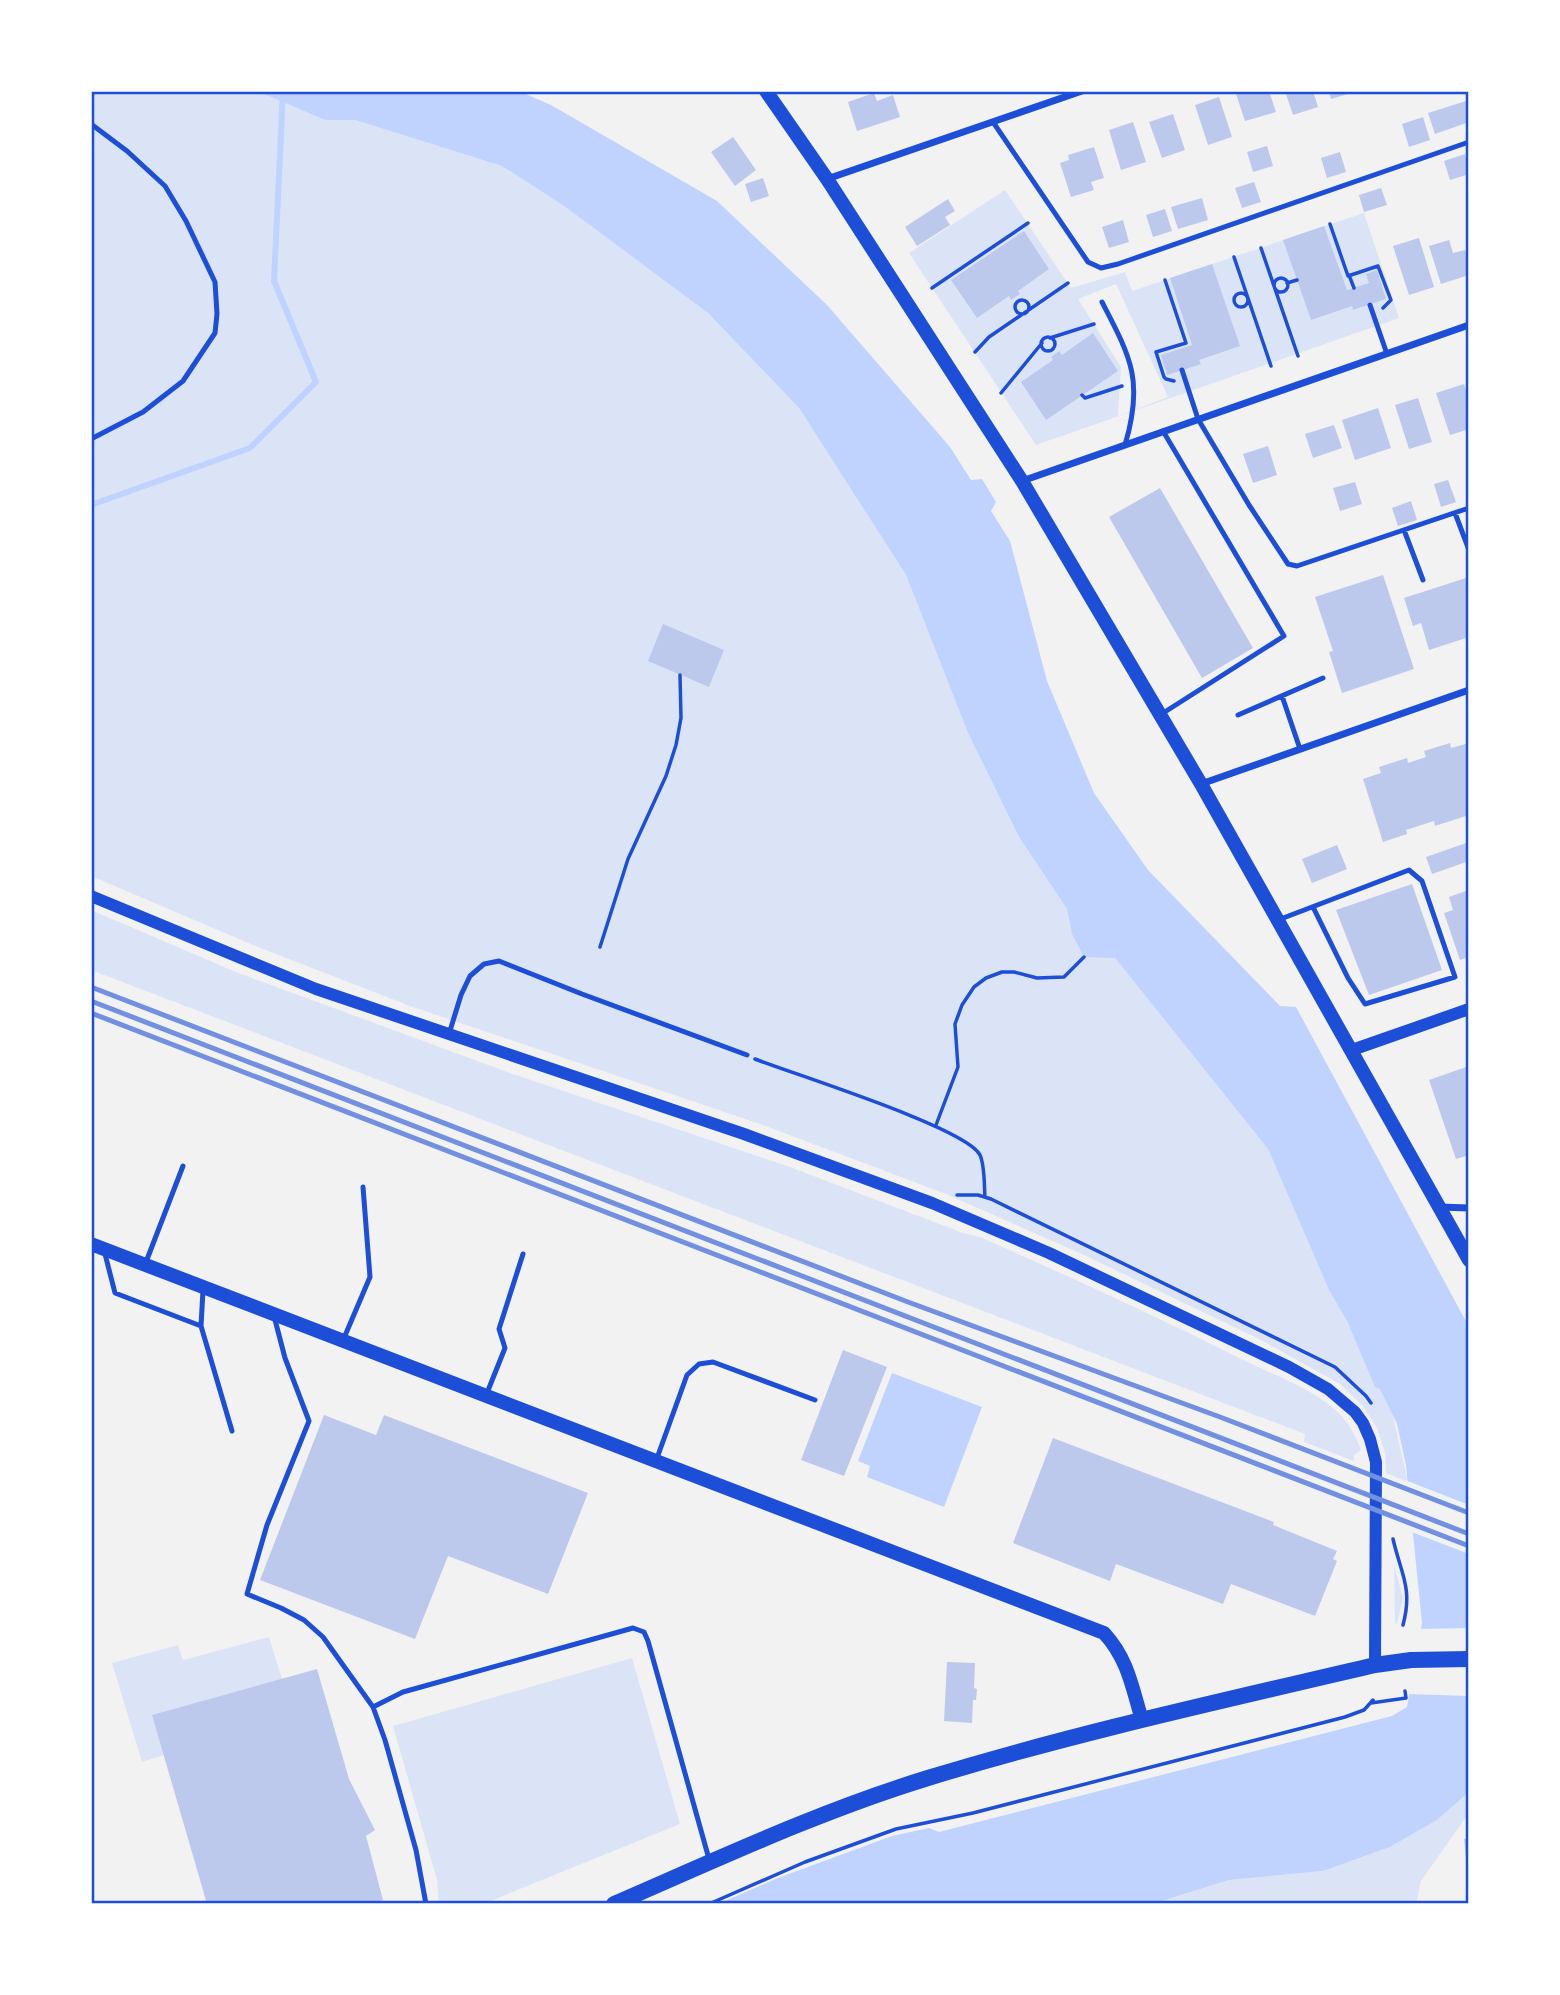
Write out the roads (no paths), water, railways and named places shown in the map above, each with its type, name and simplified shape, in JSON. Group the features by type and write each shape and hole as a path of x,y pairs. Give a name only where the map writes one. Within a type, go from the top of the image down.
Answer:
{"main road":[{"path":"766,91 827,179 1022,481 1202,784 1439,1207 1465,1242 1469,1260"},
{"path":"98,1246 1104,1633 1117,1647 1124,1660 1142,1720"},
{"path":"614,1904 852,1804 915,1782 1142,1720 1375,1664 1469,1659"}],"street":[{"path":"827,179 1082,91"},
{"path":"1022,481 1469,325"},
{"path":"1202,784 1469,690"},
{"path":"91,896 317,989 744,1134 932,1202 1118,1285 1289,1367 1328,1389 1355,1412 1363,1423 1376,1462 1375,1664"},
{"path":"1352,1050 1469,1009"},
{"path":"1439,1207 1469,1208"}],"lane":[{"path":"993,122 1088,262 1101,268 1469,142"},
{"path":"91,124 127,150 165,186 187,221 215,282 217,314 215,333 183,381 143,412 91,439"},
{"path":"1102,302 1124,344 1134,372 1134,397 1125,445"},
{"path":"1370,305 1387,354"},
{"path":"1182,370 1198,419 1288,564 1297,566 1469,509"},
{"path":"1160,715 1284,636 1163,431"},
{"path":"1455,513 1469,550"},
{"path":"1404,530 1423,580"},
{"path":"1238,715 1323,678"},
{"path":"1282,696 1300,749"},
{"path":"1278,920 1409,870 1422,881 1455,977 1366,1004 1348,978 1313,907"},
{"path":"449,1034 470,976 484,964 499,961 747,1055"},
{"path":"145,1265 183,1166"},
{"path":"343,1341 370,1277 363,1187"},
{"path":"98,1246 115,1293 201,1326"},
{"path":"485,1396 505,1348 499,1329 523,1254"},
{"path":"203,1287 201,1326 232,1431"},
{"path":"274,1315 285,1358 309,1421 267,1525 247,1594 293,1614 323,1637 373,1707 416,1850 426,1904"},
{"path":"656,1461 687,1376 699,1364 713,1362 816,1400"},
{"path":"373,1707 403,1692 633,1628 644,1632 710,1862"}],"water":[{"path":"257,91 519,91 551,105 717,201 827,305 950,447 971,480 982,479 996,502 991,511 1010,541 1047,681 1094,793 1148,870 1280,1006 1296,1007 1469,1327 1469,1792 1437,1820 1390,1847 1323,1871 1229,1880 1162,1901 1162,1904 718,1904 778,1878 892,1836 929,1828 939,1832 1392,1716 1407,1707 1422,1623 1406,1465 1397,1424 1380,1389 1375,1387 1348,1323 1329,1290 1268,1149 1115,958 1084,957 1072,934 1067,909 1019,837 968,733 906,575 799,408 708,313 564,206 502,166 355,120 325,120"},
{"path":"892,1373 982,1407 944,1507 867,1477 870,1466 858,1461"}],"waterway":[{"path":"91,505 250,448 316,382 274,281 283,91"}],"railway":[{"path":"91,987 908,1302 1220,1417 1469,1513"},
{"path":"91,1001 1469,1534"},
{"path":"91,1013 1469,1546"}]}
